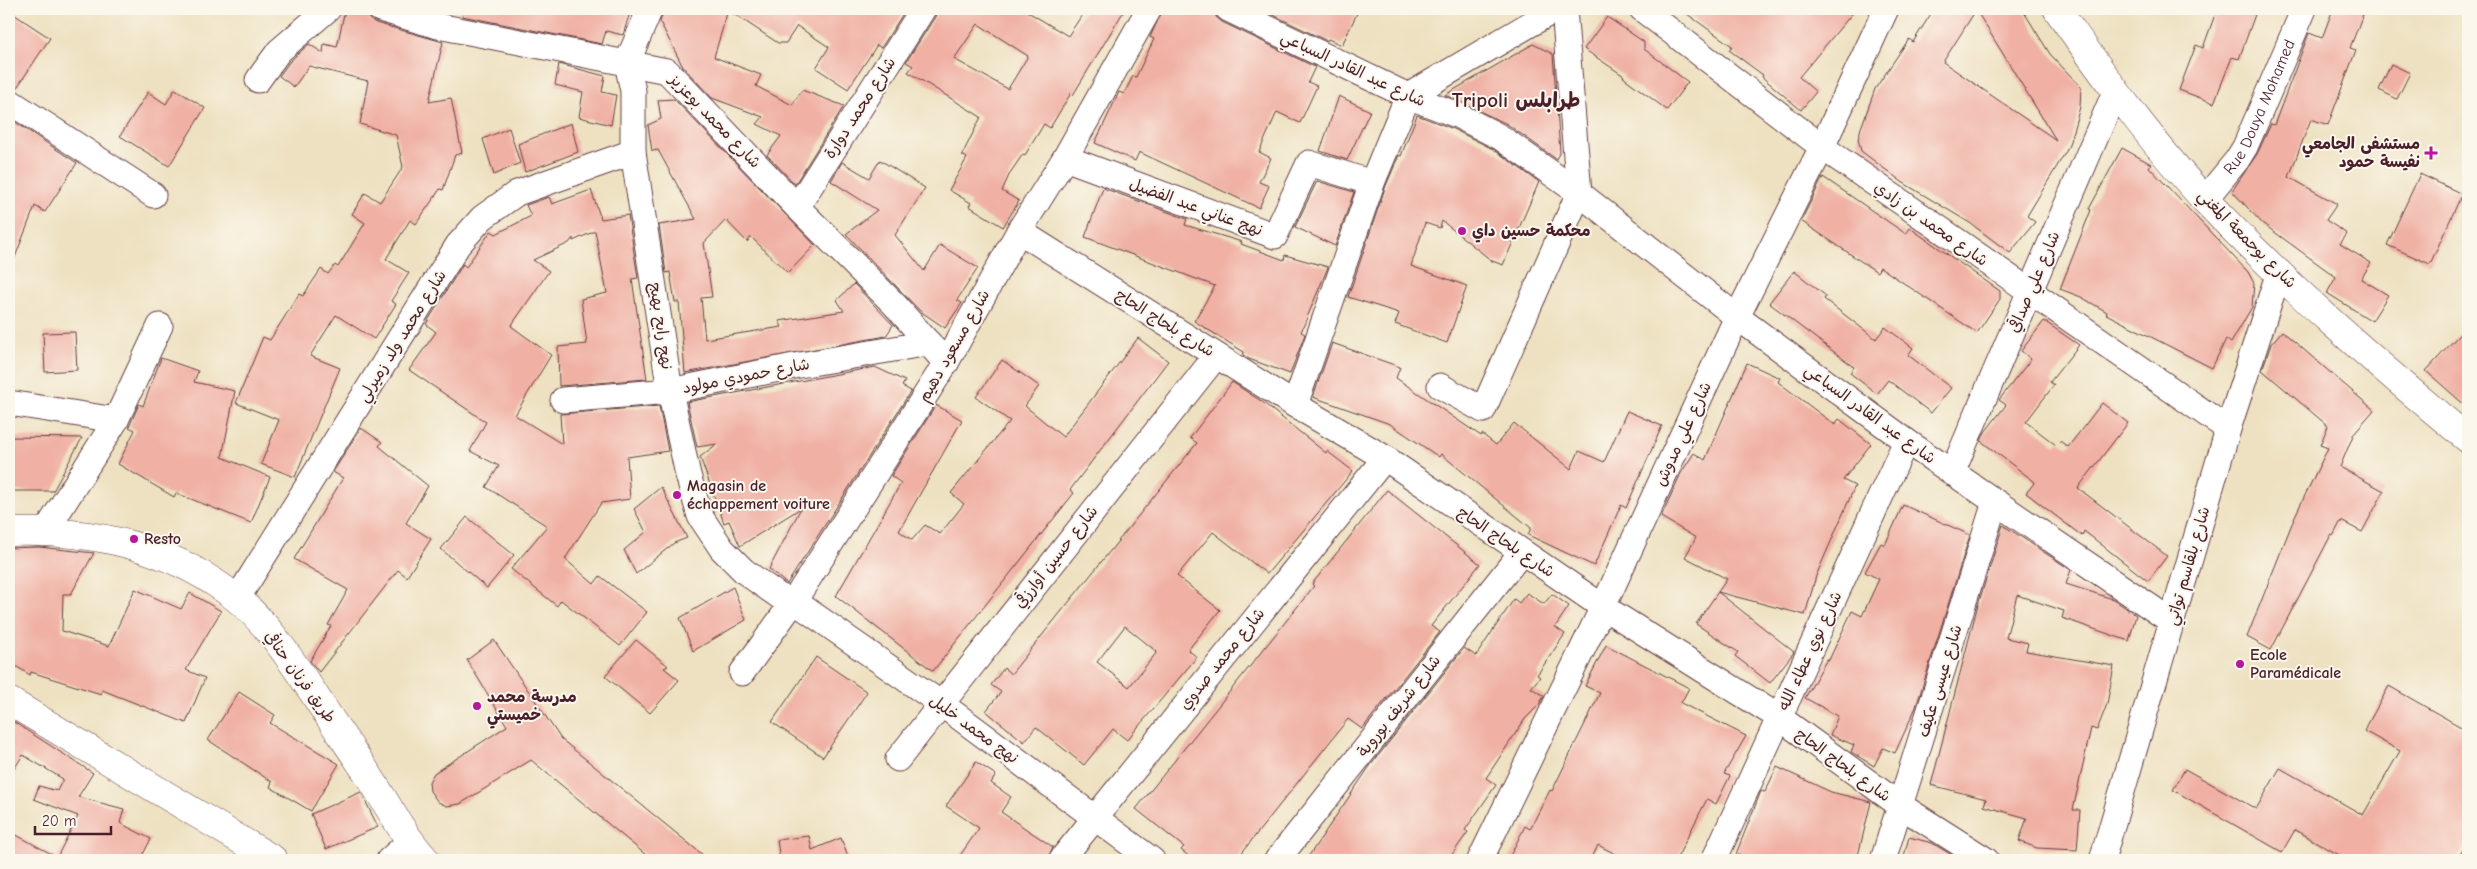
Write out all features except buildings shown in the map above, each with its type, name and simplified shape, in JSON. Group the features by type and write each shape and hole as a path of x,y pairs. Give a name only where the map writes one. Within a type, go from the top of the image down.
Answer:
{"main road":[{"name":"شارع بوجمعة المغني","path":"2057,9 2115,92 2205,199 2383,370 2468,439"},
{"name":"طريق فرنان حنافي","path":"9,532 46,530 110,539 156,552 184,564 237,598 277,640 418,851"},
{"path":"9,701 274,860"}],"street":[{"path":"258,80 279,52 328,9"},
{"name":"شارع محمد بوعزيز","path":"380,9 438,26 667,71 797,207 895,304 946,363"},
{"path":"627,63 650,9"},
{"name":"شارع محمد دوارة","path":"797,207 923,9"},
{"name":"شارع مسعود دهيم","path":"742,673 794,601 946,363 1019,231 1065,158 1149,9"},
{"name":"شارع عبد القادر السباعي","path":"1228,9 1408,96 1457,115 1500,137 1579,193 1737,317 1906,441 2171,621"},
{"path":"1295,405 1372,183 1408,96 1556,9"},
{"path":"1440,386 1484,410 1579,193 1564,9"},
{"name":"شارع محمد بن زادي","path":"1642,9 1822,147 2029,293 2228,429"},
{"name":"شارع علي مدوش","path":"1480,860 1603,607 1737,317 1822,147 1886,9"},
{"name":"Rue Douya Mohamed","path":"2205,199 2246,146 2304,9"},
{"name":"نهج رابح بهيج","path":"627,63 633,91 633,152 670,391 688,475 700,516 722,549 744,571 779,596 794,601"},
{"name":"شارع علي صداقي","path":"1952,473 2115,92"},
{"path":"9,101 153,195"},
{"name":"شارع محمد ولد زميرلي","path":"237,598 458,245 482,218 517,193 633,152"},
{"name":"نهج عناني عبد الفضيل","path":"1065,158 1275,236 1309,163 1372,183"},
{"name":"شارع بلحاج الحاج","path":"1019,231 1216,356 1384,458 1603,607 1780,718 1901,806 1986,860"},
{"name":"شارع بلقاسم تواتي","path":"2102,860 2228,429 2279,272"},
{"path":"46,530 116,420 160,326"},
{"name":"شارع حمودي مولود","path":"563,400 670,391 794,366 929,343"},
{"name":"شارع حسين أوارزقي","path":"898,759 940,703 1216,356"},
{"path":"9,403 116,420"},
{"name":"شارع نوي عطاء الله","path":"1714,860 1906,441"},
{"name":"شارع محمد صدوي","path":"1061,860 1384,458"},
{"name":"شارع عيسى عكيف","path":"1883,860 1995,502"},
{"name":"شارع شريف بوروية","path":"1278,860 1521,552"},
{"name":"نهج محمد خليل","path":"794,601 940,703 1152,860"},
{"path":"389,860 418,851"}],"place":[{"name":"مستشفى الجامعي نفيسة حمود","path":"2431,153"},
{"name":"محكمة حسين داي","path":"1462,231"},
{"name":"Magasin de échappement voiture","path":"677,495"},
{"name":"Resto","path":"134,539"},
{"name":"Ecole Paramédicale","path":"2240,664"},
{"name":"مدرسة محمد خميستي","path":"477,706"}],"district":[{"name":"Tripoli طرابلس","path":"1516,100"}]}
